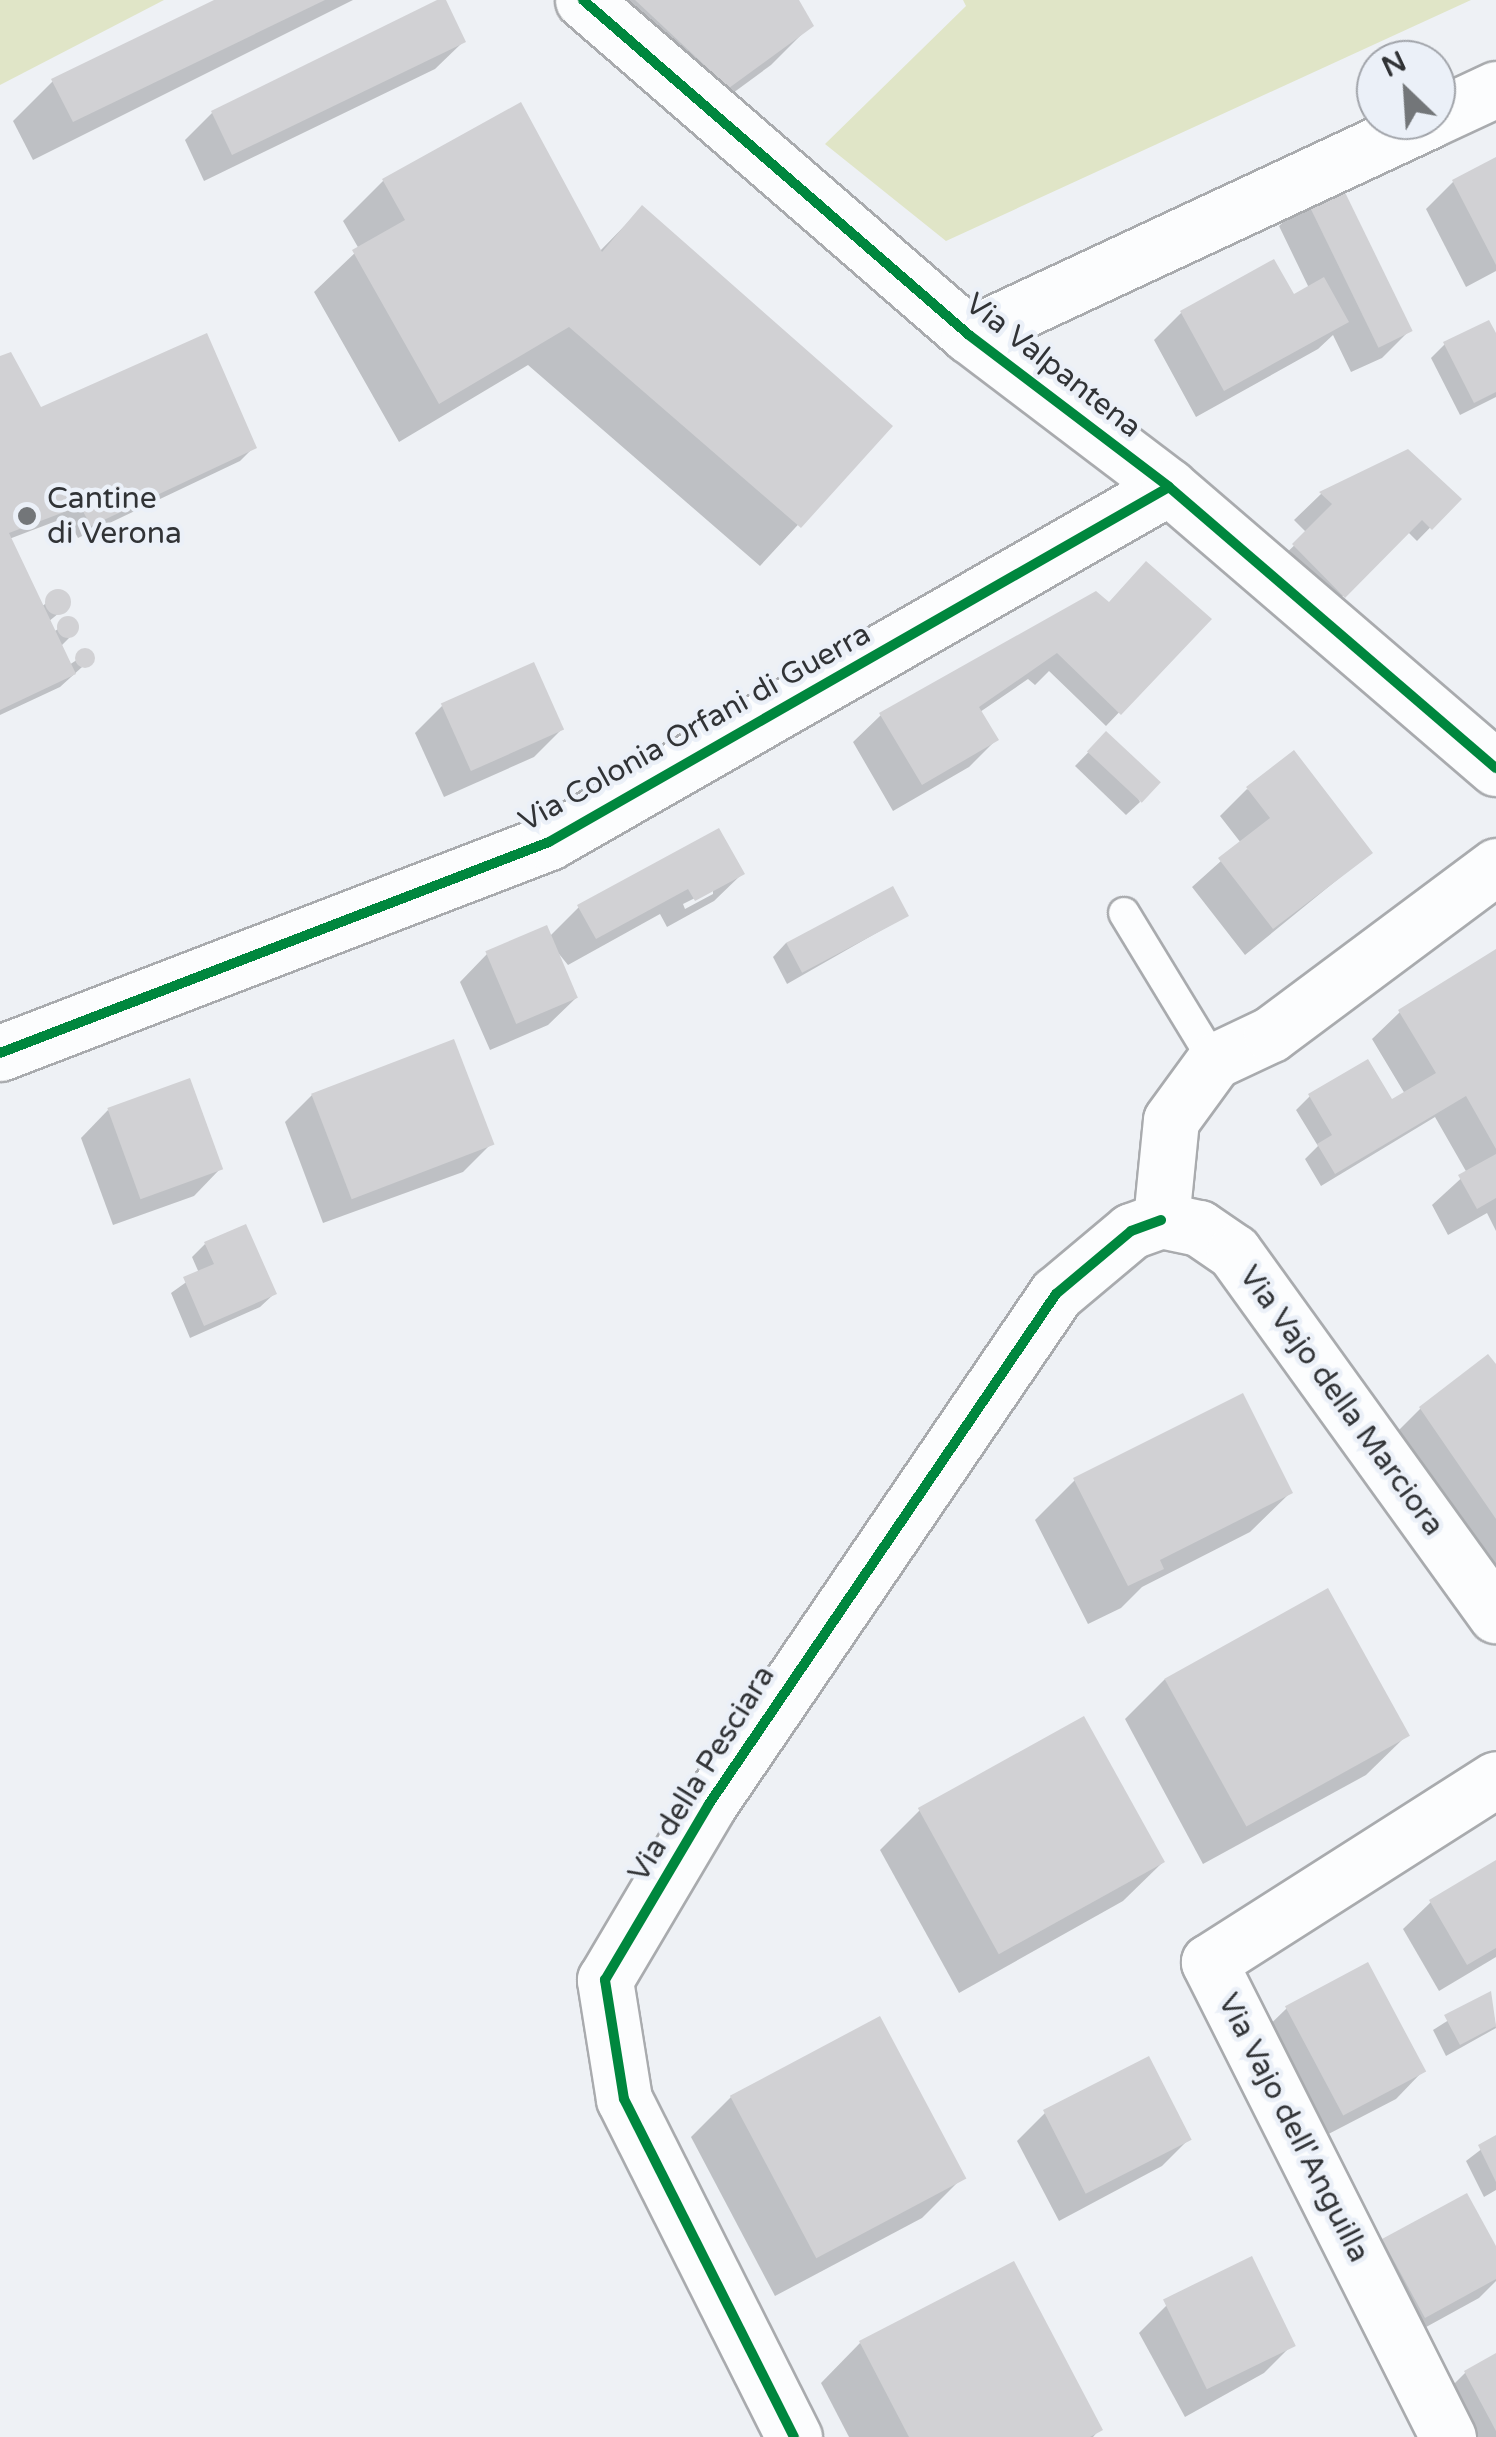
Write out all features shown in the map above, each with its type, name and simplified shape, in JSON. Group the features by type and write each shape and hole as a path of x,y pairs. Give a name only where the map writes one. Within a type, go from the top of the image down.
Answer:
{"street":[{"name":"Via Valpantena","path":"584,0 969,335 1169,488 1496,768"},
{"name":"Via Valpantena","path":"1456,108 1496,89"},
{"name":"Via Valpantena","path":"969,335 1388,140"},
{"name":"Via Colonia Orfani di Guerra","path":"0,1053 549,842 1169,488"},
{"path":"1161,1220 1171,1120 1214,1061 1272,1034 1496,866"},
{"name":"Via Vajo della Marciora","path":"1161,1220 1199,1228 1234,1252 1496,1615"},
{"name":"Via della Pesciara","path":"794,2437 624,2099 605,1980 719,1788 1056,1294 1130,1232 1161,1220"},
{"name":"Via Vajo dell'Anguilla","path":"1448,2437 1209,1962 1496,1778"}],"lane":[{"path":"1124,912 1214,1061"}],"green space":[{"path":"0,0 164,0 0,85"},
{"path":"963,0 1471,0 1384,40 1356,40 1356,53 946,241 825,144 966,6"}],"building":[{"path":"214,0 325,0 73,122 51,79"},
{"path":"437,0 446,0 466,42 232,155 211,111"},
{"path":"635,0 799,0 814,26 729,88"},
{"path":"521,102 602,252 642,205 893,426 801,528 569,327 439,404 352,250 405,220 382,179"},
{"path":"1496,157 1496,265 1452,180"},
{"path":"1339,180 1413,331 1378,348 1305,197"},
{"path":"1274,259 1294,294 1324,277 1349,322 1224,391 1180,311"},
{"path":"1489,320 1496,333 1496,392 1474,403 1443,342"},
{"name":"Cantine di Verona","path":"207,333 257,448 91,526 80,506 9,533 76,674 0,710 0,356 11,352 41,407"},
{"path":"1408,449 1462,499 1432,530 1422,520 1345,598 1292,544 1332,504 1319,492"},
{"path":"1146,561 1212,619 1121,715 1057,653 979,707 999,740 922,785 879,713 1096,591 1109,602"},
{"path":"58,589 67,593 71,602 67,611 58,615 49,611 45,602 49,593"},
{"path":"64,616 72,616 79,627 72,638 64,638 57,631 57,623"},
{"path":"85,648 95,658 85,668 75,658"},
{"path":"534,662 564,730 471,771 441,703"},
{"path":"1106,731 1161,782 1142,803 1087,751"},
{"path":"1294,750 1373,853 1273,929 1218,858 1270,818 1246,787"},
{"path":"719,828 745,874 695,901 688,889 596,939 577,905"},
{"path":"893,886 909,916 802,973 786,943"},
{"path":"547,925 578,998 516,1024 485,951"},
{"path":"1496,949 1496,1149 1466,1096 1335,1174 1317,1144 1332,1135 1308,1094 1368,1059 1392,1099 1436,1073 1398,1010"},
{"path":"454,1039 494,1144 352,1199 311,1094"},
{"path":"190,1078 223,1169 140,1199 107,1108"},
{"path":"1496,1154 1496,1198 1477,1209 1458,1175"},
{"path":"246,1224 277,1294 204,1326 183,1277 214,1264 204,1242"},
{"path":"1488,1354 1496,1364 1496,1519 1419,1407"},
{"path":"1243,1393 1293,1493 1160,1560 1164,1569 1128,1586 1073,1478"},
{"path":"1328,1588 1410,1736 1246,1826 1164,1679"},
{"path":"1084,1716 1165,1862 999,1954 918,1808"},
{"path":"1496,1860 1496,1948 1467,1965 1429,1900"},
{"path":"1368,1962 1426,2071 1343,2116 1285,2006"},
{"path":"1491,1991 1496,2026 1460,2045 1444,2015"},
{"path":"880,2016 966,2178 816,2258 730,2096"},
{"path":"1149,2056 1192,2140 1086,2194 1043,2110"},
{"path":"1496,2135 1496,2182 1478,2145"},
{"path":"1467,2193 1496,2246 1496,2279 1425,2318 1382,2239"},
{"path":"1252,2256 1296,2346 1207,2389 1163,2299"},
{"path":"1014,2261 1103,2430 1090,2437 909,2437 859,2341"},
{"path":"1496,2353 1496,2431 1464,2371"}],"cycle path":[{"path":"583,0 969,335 1169,487 1496,768"},
{"path":"0,1053 549,842 1169,487"},
{"path":"794,2437 624,2099 605,1980 709,1804 1056,1294 1131,1231 1161,1220"}],"place":[{"name":"Cantine di Verona","path":"27,516"}]}
